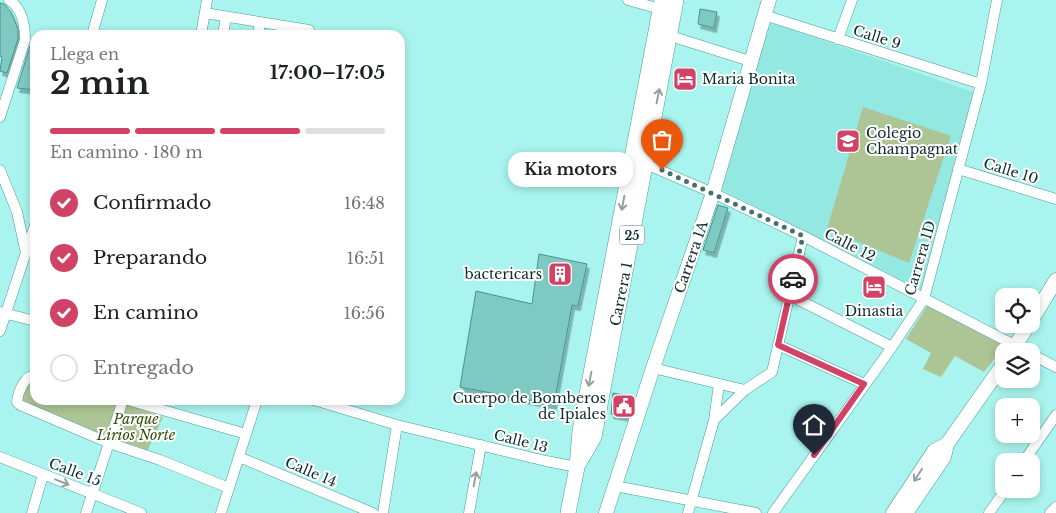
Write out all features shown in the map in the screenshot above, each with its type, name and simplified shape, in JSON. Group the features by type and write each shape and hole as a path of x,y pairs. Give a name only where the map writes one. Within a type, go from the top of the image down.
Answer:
{"main road":[{"name":"Carrera 1","path":"568,513 577,467 594,437 601,358 663,34 676,0"},
{"name":"Carrera 1","path":"661,5 663,34"}],"street":[{"path":"0,117 25,40 25,29 18,8 9,0"},
{"path":"93,30 102,0"},
{"path":"202,30 207,0"},
{"path":"628,0 661,5"},
{"name":"Carrera 1A","path":"606,513 713,193 769,0"},
{"path":"838,39 852,0"},
{"name":"Carrera 1D","path":"773,513 924,299 981,84 997,0"},
{"path":"204,13 309,30"},
{"name":"Calle 9","path":"764,15 981,84"},
{"path":"224,30 226,17"},
{"path":"259,30 260,22"},
{"path":"663,34 750,61"},
{"name":"Calle 12","path":"639,161 713,193 803,236 1007,343"},
{"path":"0,170 17,212 26,250"},
{"name":"Calle 10","path":"958,170 1056,199"},
{"path":"714,420 745,390 772,372 803,236"},
{"path":"0,331 3,313 30,239"},
{"path":"1040,306 1056,280"},
{"path":"789,295 892,346"},
{"path":"3,313 30,320"},
{"path":"778,345 864,384"},
{"path":"1040,359 1056,367"},
{"path":"653,368 745,390"},
{"path":"906,513 944,457 948,444 995,376"},
{"path":"30,377 26,379 18,397 20,406 229,488"},
{"path":"688,513 714,420 719,384"},
{"path":"86,513 120,405"},
{"path":"145,405 246,434"},
{"path":"221,513 255,405"},
{"name":"Calle 13","path":"331,405 397,425 546,462 577,467"},
{"path":"1030,453 1056,415"},
{"path":"383,513 397,425"},
{"path":"894,513 934,451 948,444"},
{"path":"469,513 481,445"},
{"name":"Calle 15","path":"0,457 140,513"},
{"name":"Calle 14","path":"239,457 373,513"},
{"path":"32,513 44,475"},
{"path":"615,486 756,513"},
{"path":"989,513 1000,498"},
{"path":"1050,513 1056,507"}],"shaded area":[{"name":"Colegio Champagnat","path":"770,22 976,93 921,290 720,189"}],"green space":[{"path":"863,107 951,136 909,263 827,229"},
{"path":"927,306 1001,343 995,343 995,358 984,372 955,356 941,377 923,369 931,353 906,339"},
{"path":"30,379 30,404 20,400"},
{"name":"Parque Lirios Norte","path":"31,405 128,405 163,417 148,450"}],"building":[{"path":"0,3 4,4 11,12 18,29 18,39 7,73 0,71 2,57 0,56"},
{"path":"700,9 717,12 714,28 698,24"},
{"path":"30,46 30,89 17,88"},
{"path":"718,205 728,208 714,253 703,250"},
{"path":"539,254 587,264 578,306 572,305 554,405 460,387 476,291 532,304"},
{"name":"Cuerpo de Bomberos de Ipiales","path":"613,393 634,397 628,417 611,414"}],"way so far":[{"path":"662,170 803,236 793,279"}],"place":[{"name":"Maria Bonita","path":"685,79"},
{"name":"Colegio Champagnat","path":"848,141"},
{"name":"Kia motors","path":"662,170"},
{"name":"bactericars","path":"560,274"},
{"name":"Dinastia","path":"874,287"},
{"name":"Cuerpo de Bomberos de Ipiales","path":"624,406"}],"route":[{"path":"793,279 778,345 864,384 814,455"}]}
